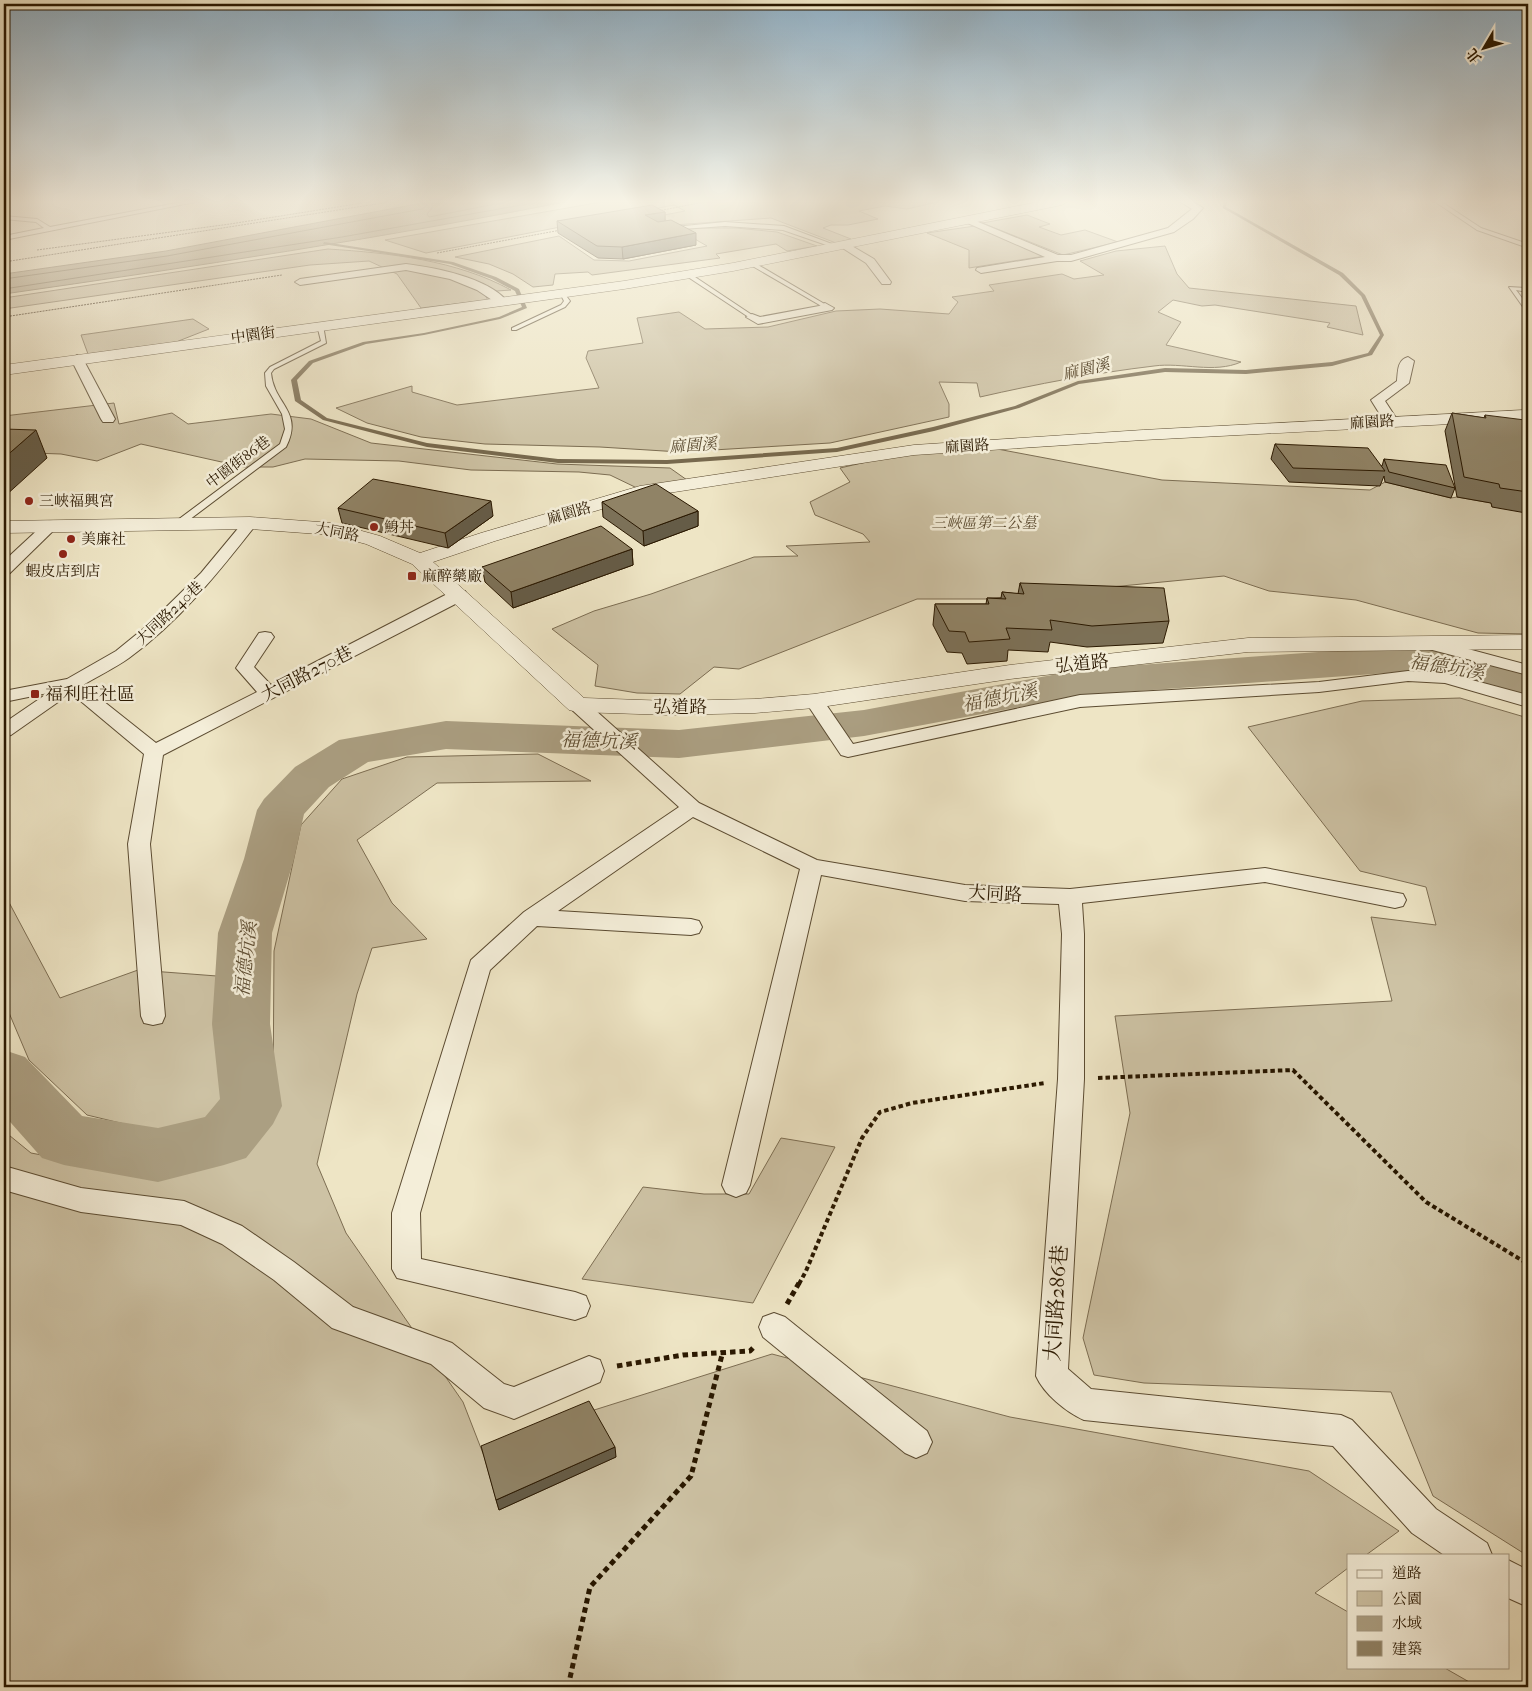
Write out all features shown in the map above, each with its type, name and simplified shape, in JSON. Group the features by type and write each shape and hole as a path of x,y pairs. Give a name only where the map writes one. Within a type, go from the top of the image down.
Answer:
{"street":[{"path":"300,282 315,280"},
{"path":"461,280 481,288 502,302"},
{"path":"566,293 649,280"},
{"name":"中園街","path":"4,370 320,325 566,293"},
{"path":"752,317 758,322 828,308 825,306"},
{"path":"77,360 108,419"},
{"path":"1391,421 1378,400 1403,383 1406,363 1408,361"},
{"name":"麻園路","path":"419,560 488,537 640,492 914,450 1391,421 1528,415"},
{"name":"大同路","path":"4,527 250,523 333,528 373,540 419,560 692,808 812,866 878,879 965,892 1070,897 1265,875 1395,900"},
{"name":"大同路240巷","path":"71,684 122,656 154,629 207,576 250,523"},
{"path":"4,570 50,526"},
{"name":"大同路270巷","path":"154,752 459,595"},
{"path":"265,637 245,668 269,694"},
{"name":"弘道路","path":"578,705 679,708 818,707 1010,672 1248,645 1528,642"},
{"path":"1427,644 1528,670"},
{"path":"818,707 848,751 1080,701 1319,687 1408,676 1446,678 1528,701"},
{"path":"4,696 71,684 154,752 139,844 153,1016"},
{"path":"4,731 47,703 71,684"},
{"path":"575,1306 407,1269 406,1213 479,966 532,918 692,808"},
{"path":"736,1185 812,866"},
{"name":"大同路286巷","path":"1070,897 1073,934 1071,1079 1052,1376 1084,1404 1341,1431 1424,1521 1474,1554"},
{"path":"532,918 691,927"},
{"path":"4,1178 81,1200 184,1213 232,1235 284,1271 343,1318 441,1353 495,1398 514,1403 589,1371"},
{"path":"774,1327 916,1442"},
{"path":"1510,1578 1528,1590"}],"lane":[{"path":"696,280 752,317"},
{"path":"779,280 825,306"},
{"path":"1528,290 1511,288 1528,310"},
{"path":"514,329 563,306 567,301 566,293"},
{"name":"中園街86巷","path":"178,524 283,445 289,430 286,414 269,386 268,373 272,368 324,342 320,325"},
{"path":"237,472 246,473"},
{"path":"206,493 216,496"}],"path":[{"path":"4,317 252,280"},
{"path":"589,1371 679,1355 723,1351 750,1351 774,1327 806,1271 862,1138 880,1112 912,1103 1071,1079 1293,1070 1426,1202 1528,1264"},
{"path":"568,1687 590,1587 691,1476 723,1351"}],"green space":[{"path":"124,280 206,280 4,309 4,298"},
{"path":"401,280 490,280 511,290 483,292 488,300 421,308"},
{"path":"522,280 554,280 553,285 533,287"},
{"path":"1023,280 1182,280 1189,288 1356,306 1363,335 1327,327 1330,323 1215,305 1202,306 1173,300 1158,312 1181,322 1166,345 1241,362 1220,367 1165,365 1132,369 1066,379 980,397 977,383 939,382 949,404 949,417 830,443 680,452 600,447 485,444 421,437 367,423 336,408 412,386 412,392 457,405 599,388 586,358 588,351 643,343 637,318 679,312 705,329 768,327 836,311 880,309 949,314 958,302 952,297 994,291 989,285"},
{"path":"193,319 209,329 176,342 88,354 81,335"},
{"path":"114,403 119,424 172,413 188,424 271,414 311,419 371,443 557,464 670,468 687,480 637,488 610,475 579,472 471,470 399,461 305,459 273,467 244,467 141,444 97,461 61,454 4,452 4,416"},
{"name":"三峽區第二公墓","path":"1515,427 1528,427 1528,634 1478,633 1356,600 1269,591 1224,576 988,599 917,599 739,669 714,667 680,694 637,693 595,686 598,665 552,629 594,611 651,594 754,557 798,556 786,546 870,542 863,534 815,515 810,502 850,482 840,468 897,455 992,448 1162,480 1370,490 1385,482 1451,498 1457,497 1491,503 1492,507"},
{"path":"1460,698 1528,718 1528,1556 1433,1496 1391,1392 1144,1383 1094,1375 1083,1338 1130,1113 1115,1016 1392,1001 1371,917 1436,925 1426,887 1360,871 1248,727 1362,701"},
{"path":"538,754 591,781 437,783 357,840 392,903 427,939 372,948 357,994 317,1164 346,1233 463,1402 484,1456 499,1510 616,1457 591,1411 772,1354 1010,1417 1309,1471 1399,1531 1367,1554 1347,1554 1347,1569 1315,1593 1347,1611 1347,1668 1445,1668 1478,1687 4,1687 4,1131 31,1153 154,1176 241,1157 273,1103 274,951 301,825 342,779 407,757"},
{"path":"4,893 60,998 138,970 230,977 220,1035 232,1094 207,1123 162,1133 87,1115 29,1060 4,1001"},
{"path":"781,1138 835,1147 753,1303 582,1279 643,1187 704,1194 749,1194"}],"water":[{"path":"4,280 99,280 4,294"}],"building":[{"path":"1452,413 1486,418 1485,415 1525,420 1528,444 1528,492 1500,488 1499,484 1464,477"},
{"path":"4,429 36,430 4,458"},
{"path":"1275,444 1368,448 1385,471 1293,468"},
{"path":"1384,459 1446,465 1455,488 1389,472"},
{"path":"373,479 491,501 445,533 338,508"},
{"path":"656,484 698,511 643,531 602,502"},
{"path":"601,526 632,549 511,592 482,567"},
{"path":"1020,583 1164,588 1169,621 1092,626 1050,620 1052,630 1006,628 1010,639 969,642 965,632 949,631 935,604 989,604 987,598 1006,599 1002,592 1024,594"},
{"path":"589,1401 615,1447 496,1500 481,1446"}],"waterway":[{"name":"麻園溪","path":"498,280 517,290 525,308 500,318 424,334 365,343 311,362 294,380 298,401 325,419 427,445 558,461 667,462 837,450 934,429 1017,407 1078,383 1165,370 1246,372 1332,364 1370,354 1382,335 1363,295 1347,280"},
{"name":"福德坑溪","path":"4,1074 64,1139 158,1155 224,1139 251,1106 241,1024 245,933 269,859 281,810 312,777 355,750 446,735 679,744 864,723 1084,682 1415,658 1528,681"}],"place":[{"name":"三峽福興宮","path":"29,501"},
{"name":"鯓丼","path":"374,527"},
{"name":"美廉社","path":"71,539"},
{"name":"蝦皮店到店","path":"63,554"},
{"name":"麻醉藥廠","path":"412,576"},
{"name":"福利旺社區","path":"35,694"}]}
